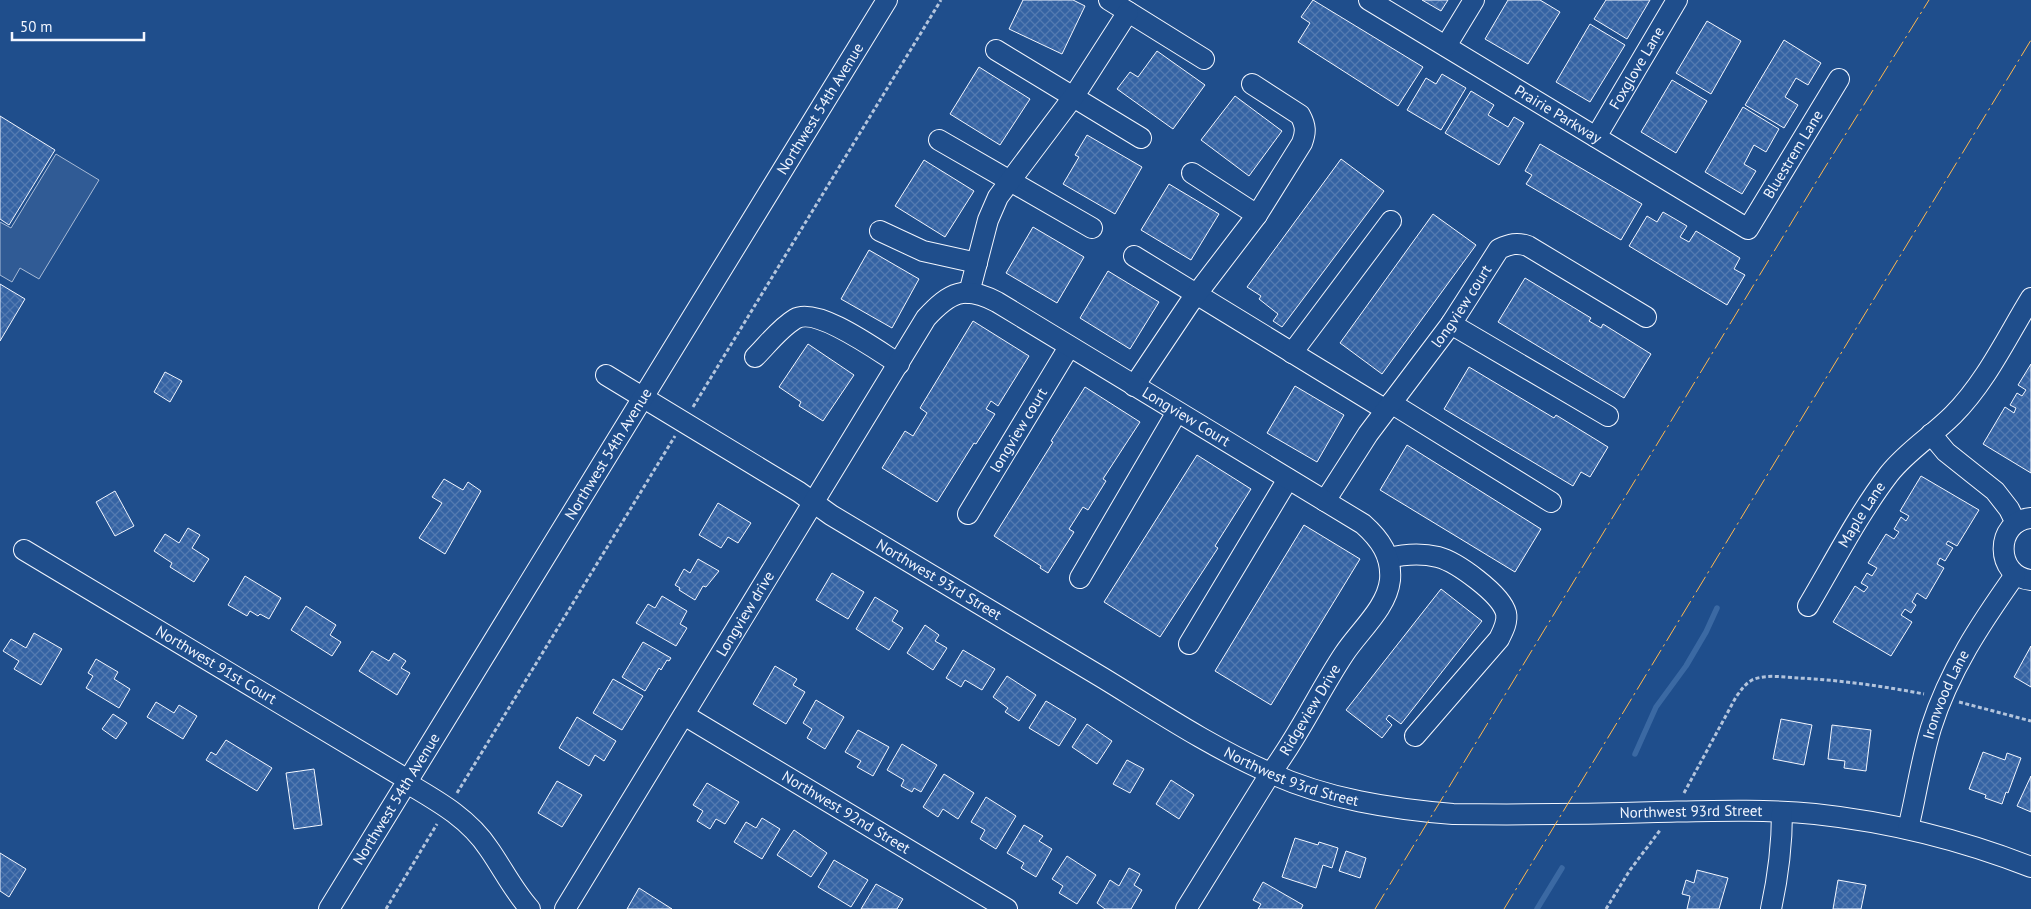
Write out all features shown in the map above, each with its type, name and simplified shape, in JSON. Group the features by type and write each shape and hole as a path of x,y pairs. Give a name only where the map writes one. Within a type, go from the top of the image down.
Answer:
{"street":[{"name":"Northwest 54th Avenue","path":"329,909 887,0"},
{"path":"1109,0 1204,59"},
{"name":"Prairie Parkway","path":"1369,0 1748,229"},
{"path":"1446,46 1474,0"},
{"name":"Foxglove Lane","path":"1596,137 1678,0"},
{"path":"969,293 988,220 998,196 1074,96 1128,12"},
{"path":"996,50 1141,138"},
{"name":"Bluestrem Lane","path":"1748,229 1840,79"},
{"name":"longview court","path":"1134,386 1196,295 1257,215 1306,134 1300,115 1252,84"},
{"path":"939,140 1009,182 1092,228"},
{"path":"1192,173 1257,215"},
{"path":"1292,353 1390,221"},
{"path":"880,232 923,251 977,263"},
{"name":"longview court","path":"1324,501 1368,434 1451,324 1500,249 1510,244 1528,246 1646,317"},
{"path":"1134,256 1292,353 1389,407 1551,502"},
{"name":"Longview drive","path":"565,909 926,318 942,300 954,294 969,293"},
{"name":"Longview Court","path":"969,293 984,296 1363,524 1375,535 1388,558"},
{"name":"Maple Lane","path":"1808,606 1890,473 1910,451 1953,415 1971,394 2031,298"},
{"path":"755,357 784,328 796,319 804,316 828,321 899,364"},
{"path":"1451,324 1608,416"},
{"name":"longview court","path":"968,514 1069,346"},
{"name":"Northwest 93rd Street","path":"606,375 1196,734 1270,774 1364,802 1418,811 1459,814 1782,812 1850,819 1908,829 1996,853 2031,867"},
{"name":"longview court","path":"1080,578 1177,412"},
{"path":"1931,434 1946,452 1994,491 2009,509 2024,521"},
{"path":"1189,644 1288,479"},
{"name":"Ironwood Lane","path":"1908,829 1931,728 1943,697 1965,649 2023,578 2008,568 2004,559 2003,549 2004,539 2009,530 2024,521"},
{"name":"Northwest 91st Court","path":"24,550 408,780 412,786 448,808 472,828 489,848 517,894 530,909"},
{"path":"1388,558 1399,555 1420,554 1439,557 1456,565 1491,592 1502,604 1507,615 1505,628 1499,639 1415,736"},
{"name":"Ridgeview Drive","path":"1186,909 1270,774 1284,755 1344,653 1386,595 1390,580 1388,558"},
{"name":"Northwest 92nd Street","path":"684,715 1007,909"},
{"path":"1771,909 1777,884 1782,834 1782,812"}],"path":[{"path":"386,909 941,0"},
{"path":"1606,909 1630,870 1682,800 1685,791 1736,697 1745,685 1753,680 1768,677 1789,677 1846,681 1943,697 2031,721"},
{"path":"1677,792 1685,791"}],"shaded area":[{"path":"56,154 99,180 39,279 20,268 12,282 0,275 0,222 11,228"}],"building":[{"path":"1023,0 1073,0 1085,6 1062,54 1009,29"},
{"path":"1313,0 1423,67 1398,106 1298,42 1310,23 1301,17"},
{"path":"1422,0 1448,0 1441,11"},
{"path":"1508,0 1540,0 1560,12 1528,64 1485,39"},
{"path":"1606,0 1650,0 1627,39 1594,19"},
{"path":"1707,21 1741,41 1711,94 1676,73"},
{"path":"1590,24 1625,45 1590,102 1556,82"},
{"path":"1784,40 1821,63 1808,85 1796,78 1785,97 1798,105 1784,128 1745,105"},
{"path":"1157,51 1205,85 1173,129 1117,89 1130,72 1138,77"},
{"path":"979,67 1030,99 1000,145 950,114"},
{"path":"1442,74 1466,88 1441,130 1407,110 1426,78 1436,84"},
{"path":"1672,80 1707,101 1676,153 1641,132"},
{"path":"1471,91 1494,105 1488,115 1508,127 1514,117 1524,123 1499,165 1445,133"},
{"path":"1235,96 1282,131 1249,176 1201,140"},
{"path":"1743,107 1779,129 1766,152 1754,145 1744,164 1756,171 1742,194 1705,172"},
{"path":"0,116 55,150 9,225 0,219"},
{"path":"1087,135 1142,167 1115,214 1063,184 1079,157 1075,155"},
{"path":"1540,144 1642,204 1621,240 1526,184 1532,175 1525,171"},
{"path":"1341,159 1384,191 1282,327 1273,321 1278,314 1259,299 1261,296 1247,287"},
{"path":"924,160 974,191 945,237 895,206"},
{"path":"1169,184 1219,214 1191,260 1141,230"},
{"path":"1663,212 1687,226 1680,237 1689,242 1696,231 1740,258 1734,269 1745,275 1727,305 1629,246 1647,216 1657,222"},
{"path":"1433,214 1476,245 1382,374 1340,343"},
{"path":"1033,227 1084,257 1057,303 1006,273"},
{"path":"869,250 919,279 892,328 841,299"},
{"path":"1108,271 1159,302 1130,349 1080,318"},
{"path":"1525,278 1591,318 1589,321 1601,328 1603,324 1651,354 1624,398 1498,322"},
{"path":"0,284 25,299 0,341"},
{"path":"973,321 1029,356 998,406 991,401 986,409 995,414 976,444 974,443 937,502 882,468 905,431 913,436 927,413 920,408"},
{"path":"808,344 854,375 823,421 799,406 801,402 779,387"},
{"path":"2031,364 2031,473 1983,444 2005,407 2014,413 2016,408 2010,405 2017,393 2022,396 2026,390 2018,385"},
{"path":"1469,367 1554,418 1556,415 1608,447 1590,477 1581,472 1573,486 1444,409"},
{"path":"165,372 182,381 170,402 154,392"},
{"path":"1295,386 1344,415 1317,462 1267,433"},
{"path":"1085,387 1140,422 1103,479 1106,481 1088,510 1083,507 1069,529 1074,532 1048,573 1040,568 1041,566 994,536"},
{"path":"1407,445 1541,529 1515,572 1380,490"},
{"path":"1197,455 1251,489 1215,546 1218,548 1160,637 1104,602"},
{"path":"1921,476 1979,510 1957,546 1948,541 1946,544 1953,548 1945,561 1940,558 1937,564 1944,568 1926,599 1917,593 1912,602 1916,605 1911,613 1905,609 1901,615 1912,622 1891,656 1833,622 1855,586 1864,592 1868,587 1861,583 1867,573 1872,576 1877,568 1868,563 1886,534 1894,539 1899,532 1894,529 1901,517 1906,521 1909,516 1900,511"},
{"path":"444,479 463,490 468,482 481,491 445,554 419,538 442,503 432,497"},
{"path":"115,491 134,526 115,536 96,502"},
{"path":"718,503 751,523 738,543 728,537 721,548 699,535"},
{"path":"1304,525 1360,559 1271,705 1215,671"},
{"path":"188,528 200,535 192,548 209,559 194,582 170,567 172,563 154,551 165,534 179,543"},
{"path":"698,559 719,571 706,587 703,586 695,600 679,590 680,588 675,585 684,569 690,573"},
{"path":"832,573 864,592 848,619 816,600"},
{"path":"245,576 281,598 269,619 260,614 258,616 250,611 247,616 228,605"},
{"path":"1441,589 1482,621 1401,724 1389,715 1386,719 1392,725 1382,738 1346,710"},
{"path":"662,596 687,611 680,624 687,628 676,646 636,623 648,604 655,608"},
{"path":"875,597 898,611 892,621 903,628 889,650 856,629"},
{"path":"306,606 336,625 330,635 341,642 332,656 291,630"},
{"path":"925,625 939,635 935,641 947,648 933,670 907,653"},
{"path":"34,633 62,649 41,685 14,669 19,661 3,651 11,639 26,648"},
{"path":"643,642 671,658 669,661 667,660 661,670 659,668 645,691 622,677"},
{"path":"2031,646 2031,687 2014,677"},
{"path":"963,650 995,669 982,690 965,680 961,687 946,678"},
{"path":"372,651 389,661 394,653 406,661 401,668 410,673 397,695 359,671"},
{"path":"96,659 118,672 114,679 130,689 119,708 86,688 93,676 88,673"},
{"path":"775,666 797,679 793,685 805,692 786,724 753,704"},
{"path":"1007,676 1036,695 1019,721 1005,712 1008,708 993,697"},
{"path":"613,679 643,696 622,730 593,713"},
{"path":"816,700 844,717 825,749 807,738 812,729 803,723"},
{"path":"1046,701 1076,719 1059,746 1029,728"},
{"path":"156,702 174,713 179,705 197,716 183,739 147,717"},
{"path":"113,714 127,723 116,739 102,729"},
{"path":"577,717 616,741 604,761 595,755 589,766 559,748"},
{"path":"1781,719 1812,725 1804,765 1773,759"},
{"path":"1087,724 1112,741 1097,764 1072,747"},
{"path":"1832,725 1871,730 1866,771 1844,768 1845,761 1828,759"},
{"path":"858,730 889,747 873,776 857,767 861,761 845,752"},
{"path":"226,740 272,768 257,791 206,760 211,752 216,755"},
{"path":"902,744 937,765 921,792 914,788 912,792 901,786 904,780 887,770"},
{"path":"1983,752 2005,760 2007,753 2021,758 2002,804 1985,798 1986,795 1969,789"},
{"path":"1127,760 1144,769 1130,793 1113,784"},
{"path":"314,769 322,825 294,829 286,773"},
{"path":"944,774 974,793 958,819 943,809 938,817 923,807"},
{"path":"2031,776 2031,812 2017,806"},
{"path":"1171,780 1194,795 1179,819 1156,804"},
{"path":"557,781 582,795 562,827 538,813"},
{"path":"707,783 739,802 725,824 716,819 710,829 697,821 703,811 693,805"},
{"path":"986,797 1016,816 996,849 980,839 985,830 971,822"},
{"path":"762,818 780,829 762,859 734,842 746,822 756,828"},
{"path":"1024,825 1043,836 1039,841 1052,849 1036,877 1021,868 1024,863 1007,853"},
{"path":"794,830 827,853 811,877 777,855"},
{"path":"1295,838 1318,845 1319,842 1338,848 1332,868 1323,865 1316,888 1282,877"},
{"path":"1346,851 1366,858 1360,878 1339,871"},
{"path":"0,853 26,869 9,897 0,891"},
{"path":"1067,856 1096,875 1077,904 1059,893 1063,886 1052,879"},
{"path":"834,860 868,880 851,907 818,887"},
{"path":"1129,868 1140,874 1134,885 1142,890 1131,909 1105,909 1097,903 1110,880 1119,886"},
{"path":"1697,870 1728,878 1719,909 1687,909 1690,896 1682,894 1686,880 1694,883"},
{"path":"1838,880 1866,885 1861,909 1833,909"},
{"path":"1263,882 1303,905 1301,909 1258,909 1261,904 1253,900"},
{"path":"876,884 903,899 897,909 861,909"},
{"path":"639,888 672,909 627,909"}],"waterway":[{"path":"1635,754 1656,707 1686,666 1706,632 1717,608"},
{"path":"1537,909 1562,868"}],"power":[{"path":"1375,909 1824,169 1929,0"},
{"path":"1504,909 2031,40"}]}
